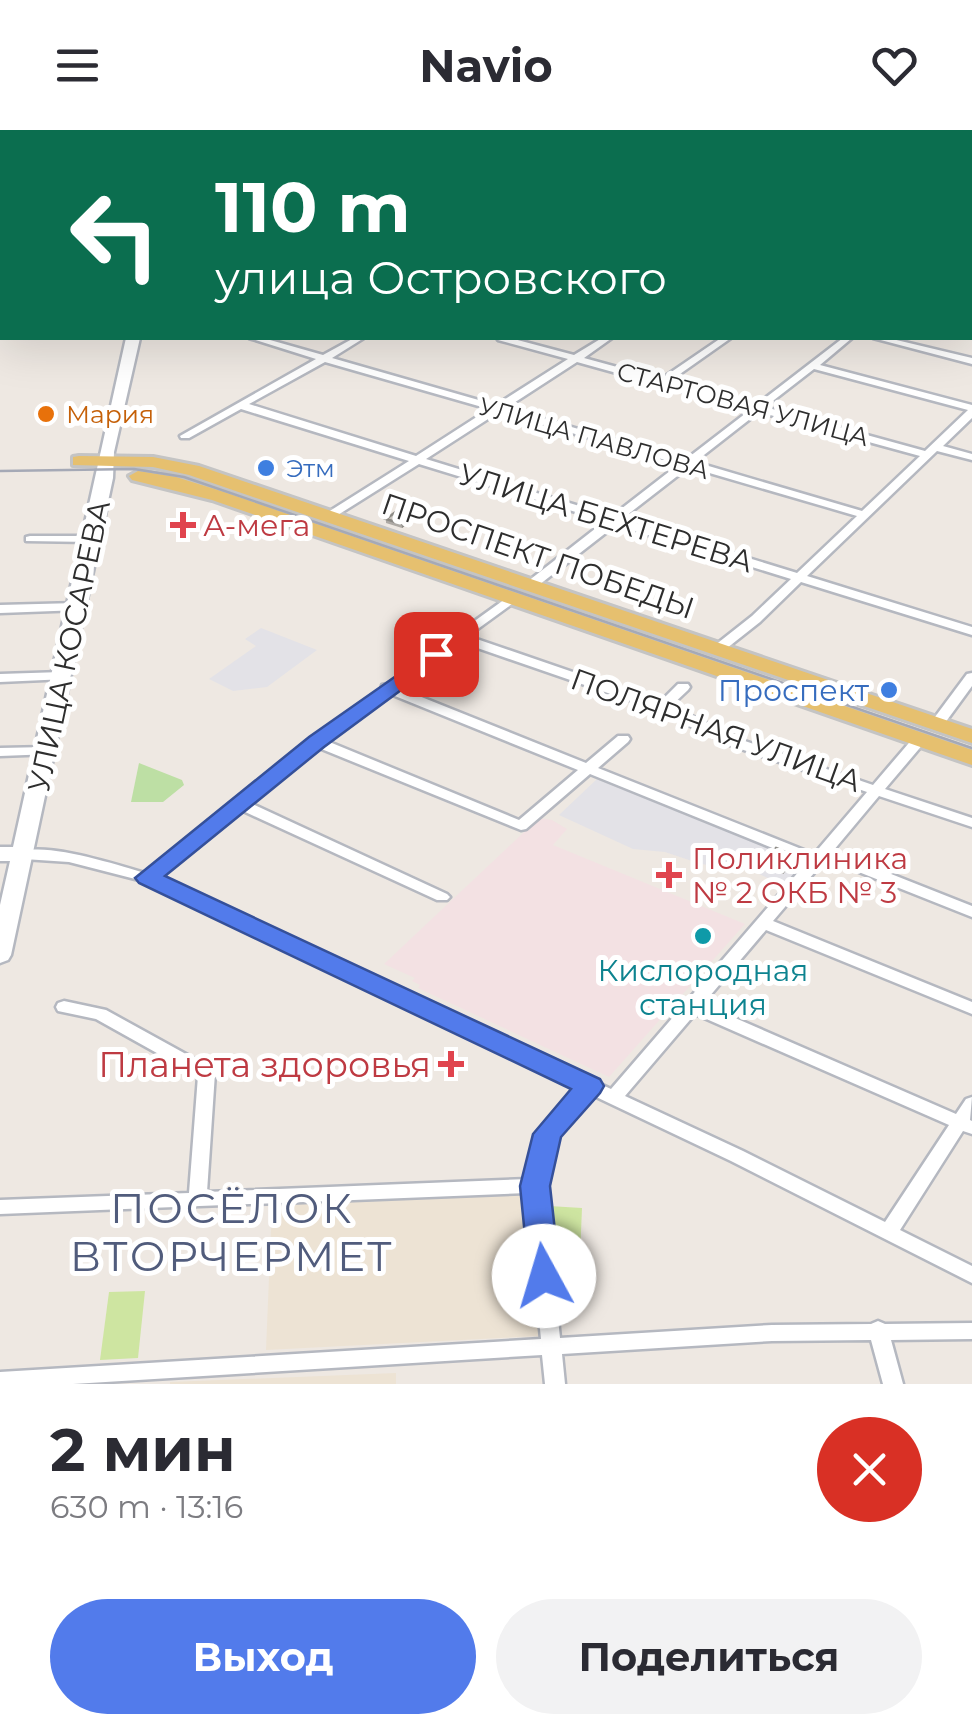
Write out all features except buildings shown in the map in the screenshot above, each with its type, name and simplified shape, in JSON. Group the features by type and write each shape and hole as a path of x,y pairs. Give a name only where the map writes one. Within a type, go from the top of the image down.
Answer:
{"main road":[{"name":"ПРОСПЕКТ ПОБЕДЫ","path":"94,467 176,465 972,736"},
{"name":"ПРОСПЕКТ ПОБЕДЫ","path":"94,467 170,481 972,758"}],"street":[{"name":"УЛИЦА КОСАРЕВА","path":"0,955 78,607 91,539 94,467 132,340"},
{"name":"УЛИЦА ПАВЛОВА","path":"260,340 865,515"},
{"path":"185,436 357,340"},
{"name":"СТАРТОВАЯ УЛИЦА","path":"508,340 756,408 931,451 972,457"},
{"path":"329,516 605,340"},
{"path":"663,382 723,340"},
{"path":"532,585 845,340"},
{"path":"887,340 969,358"},
{"path":"718,649 756,619 972,410 812,366"},
{"name":"УЛИЦА БЕХТЕРЕВА","path":"240,404 972,631"},
{"path":"30,538 91,539"},
{"path":"148,878 316,742 512,598"},
{"path":"0,609 78,607"},
{"name":"ПОЛЯРНАЯ УЛИЦА","path":"461,638 662,708 736,742 972,823"},
{"path":"0,678 62,676"},
{"path":"936,724 972,677"},
{"path":"662,708 683,687"},
{"path":"387,688 972,912"},
{"path":"316,742 521,826 623,739"},
{"path":"614,1098 919,740"},
{"path":"0,752 48,751"},
{"path":"239,804 442,897"},
{"path":"0,854 69,856 148,878 590,1086 972,1275"},
{"path":"763,924 972,1008"},
{"path":"692,1006 965,1125"},
{"path":"64,1007 100,1014 207,1073 198,1200"},
{"path":"556,1384 535,1186 548,1134 590,1086"},
{"path":"888,1233 965,1125 972,1103"},
{"path":"0,1207 535,1186"},
{"path":"878,1329 892,1384"},
{"path":"0,1380 551,1344 878,1329 972,1331"}],"shaded area":[{"path":"261,628 317,650 267,687 233,691 209,679 256,646 245,639"},
{"path":"597,779 807,860 784,886 753,871 633,849 559,815"},
{"path":"539,818 567,829 553,845 745,924 609,1077 418,988 420,985 412,981 415,978 384,964"},
{"path":"525,1194 539,1336 266,1350 272,1205"},
{"path":"396,1373 396,1384 170,1384 170,1382"}],"green space":[{"path":"139,763 182,780 184,785 163,802 131,802"},
{"path":"549,1206 582,1208 580,1256 554,1256"},
{"path":"145,1291 138,1358 100,1360 109,1292"}],"tram line":[{"path":"0,471 134,469 184,477 972,748"}],"place":[{"name":"Мария","path":"46,414"},
{"name":"Этм","path":"266,468"},
{"name":"А-мега","path":"183,525"},
{"name":"Проспект","path":"889,690"},
{"name":"Поликлиника № 2 ОКБ № 3","path":"669,875"},
{"name":"Кислородная станция","path":"703,936"},
{"name":"Планета здоровья","path":"451,1064"}],"district":[{"name":"ПОСЁЛОК ВТОРЧЕРМЕТ","path":"232,1232"}],"route":[{"path":"436,654 316,742 148,878 590,1086 548,1134 535,1186 544,1276"}]}
